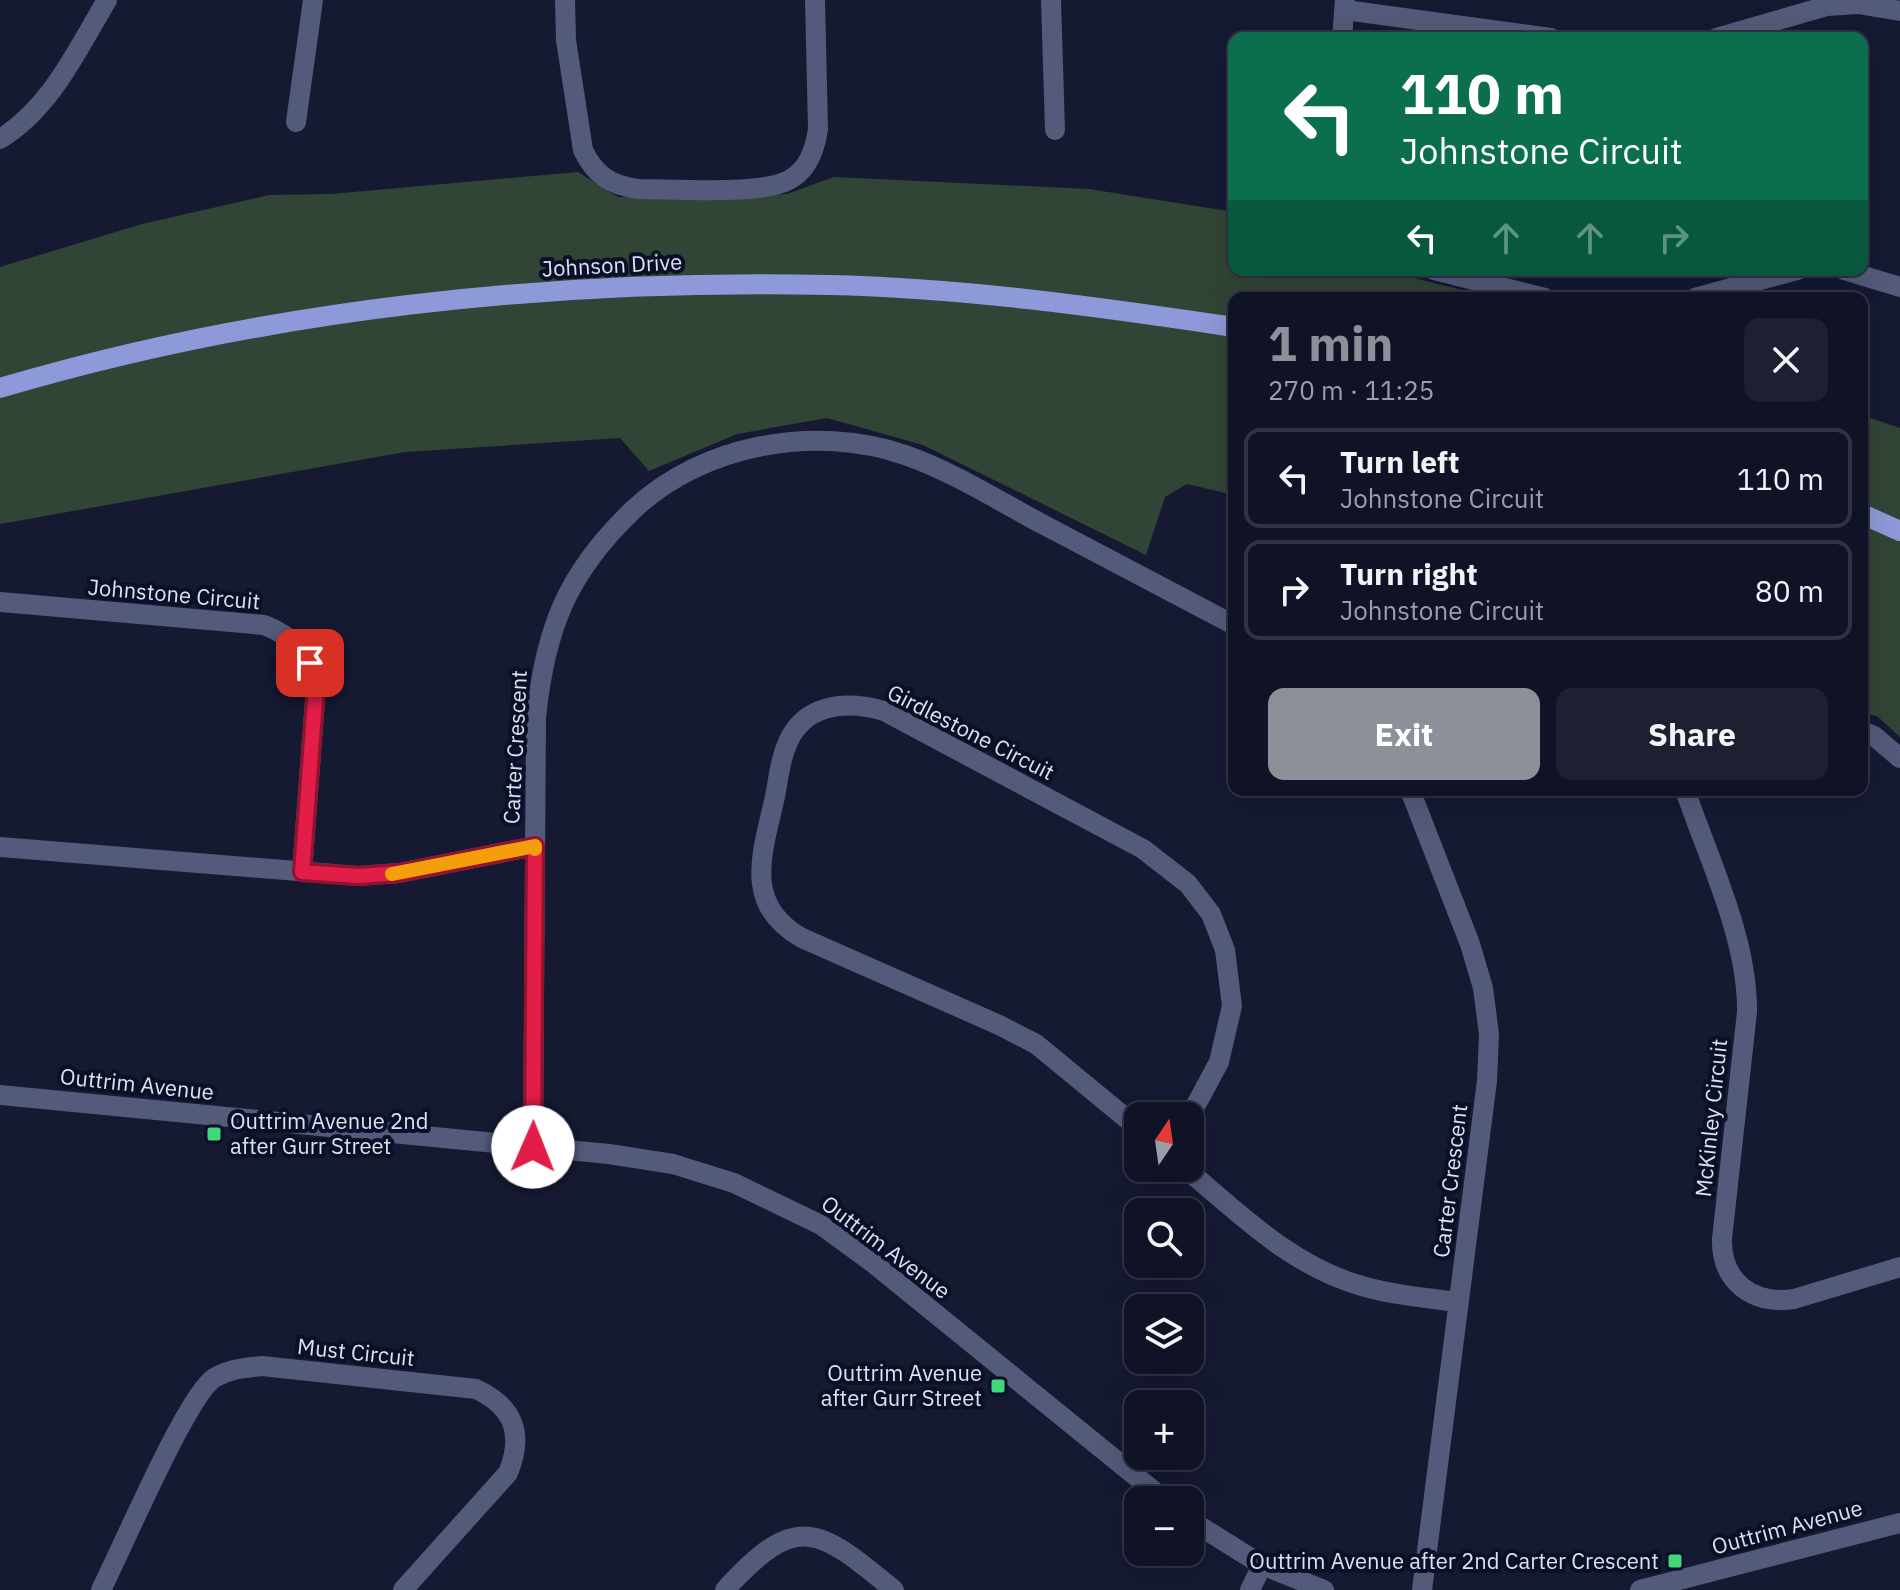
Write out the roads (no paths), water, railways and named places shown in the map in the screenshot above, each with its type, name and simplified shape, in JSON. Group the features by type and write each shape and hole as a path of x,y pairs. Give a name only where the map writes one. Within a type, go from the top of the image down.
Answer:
{"main road":[{"name":"Johnson Drive","path":"0,388 145,351 260,328 416,304 574,290 832,285 1057,301 1228,326"},
{"path":"1868,517 1900,531"}],"street":[{"path":"0,139 31,117 53,89 107,0"},
{"path":"296,122 313,0"},
{"path":"565,0 566,40 583,150 591,166 604,179 620,187 638,189 763,187 788,180 808,163 816,147 818,129 815,0"},
{"path":"1051,0 1055,130"},
{"path":"1737,32 1827,6 1858,4 1900,11"},
{"path":"1343,32 1345,5 1514,32"},
{"path":"1458,276 1521,292"},
{"path":"1717,292 1775,276"},
{"path":"1864,276 1900,287"},
{"name":"Carter Crescent","path":"533,1147 536,718 541,669 555,621 571,587 606,536 642,501 684,474 730,454 803,441 853,443 902,453 926,462 1228,622"},
{"name":"Johnstone Circuit","path":"0,602 264,625 296,643 310,663 316,687 302,872"},
{"name":"Girdlestone Circuit","path":"1124,1116 1036,1044 802,938 774,916 761,883 761,859 785,747 806,719 838,704 861,704 884,711 1143,849 1188,884 1211,914 1225,950 1232,1006 1219,1062 1198,1102"},
{"path":"1868,734 1900,758"},
{"name":"Carter Crescent","path":"1419,796 1470,944 1487,1011 1487,1081 1422,1590"},
{"name":"McKinley Circuit","path":"1687,796 1741,951 1747,981 1747,1012 1722,1239 1725,1266 1742,1288 1757,1298 1775,1302 1900,1267"},
{"path":"0,847 358,876 399,873 535,846"},
{"name":"Outtrim Avenue","path":"0,1095 533,1147 673,1164 734,1183 793,1209 873,1263 1148,1486"},
{"path":"1202,1182 1276,1245 1316,1269 1382,1291 1458,1302"},
{"name":"Must Circuit","path":"101,1590 191,1405 215,1378 237,1368 262,1366 476,1389 493,1397 506,1411 516,1437 515,1456 508,1473 403,1590"},
{"name":"Outtrim Avenue","path":"1640,1590 1900,1523"},
{"path":"1204,1529 1262,1565 1324,1590"},
{"path":"725,1590 752,1560 771,1545 793,1538 829,1541 849,1552 894,1590"},
{"path":"1250,1590 1262,1565"}],"place":[{"name":"Outtrim Avenue 2nd after Gurr Street","path":"214,1134"},
{"name":"Outtrim Avenue after Gurr Street","path":"998,1386"},
{"name":"Outtrim Avenue after 2nd Carter Crescent","path":"1675,1561"}]}
